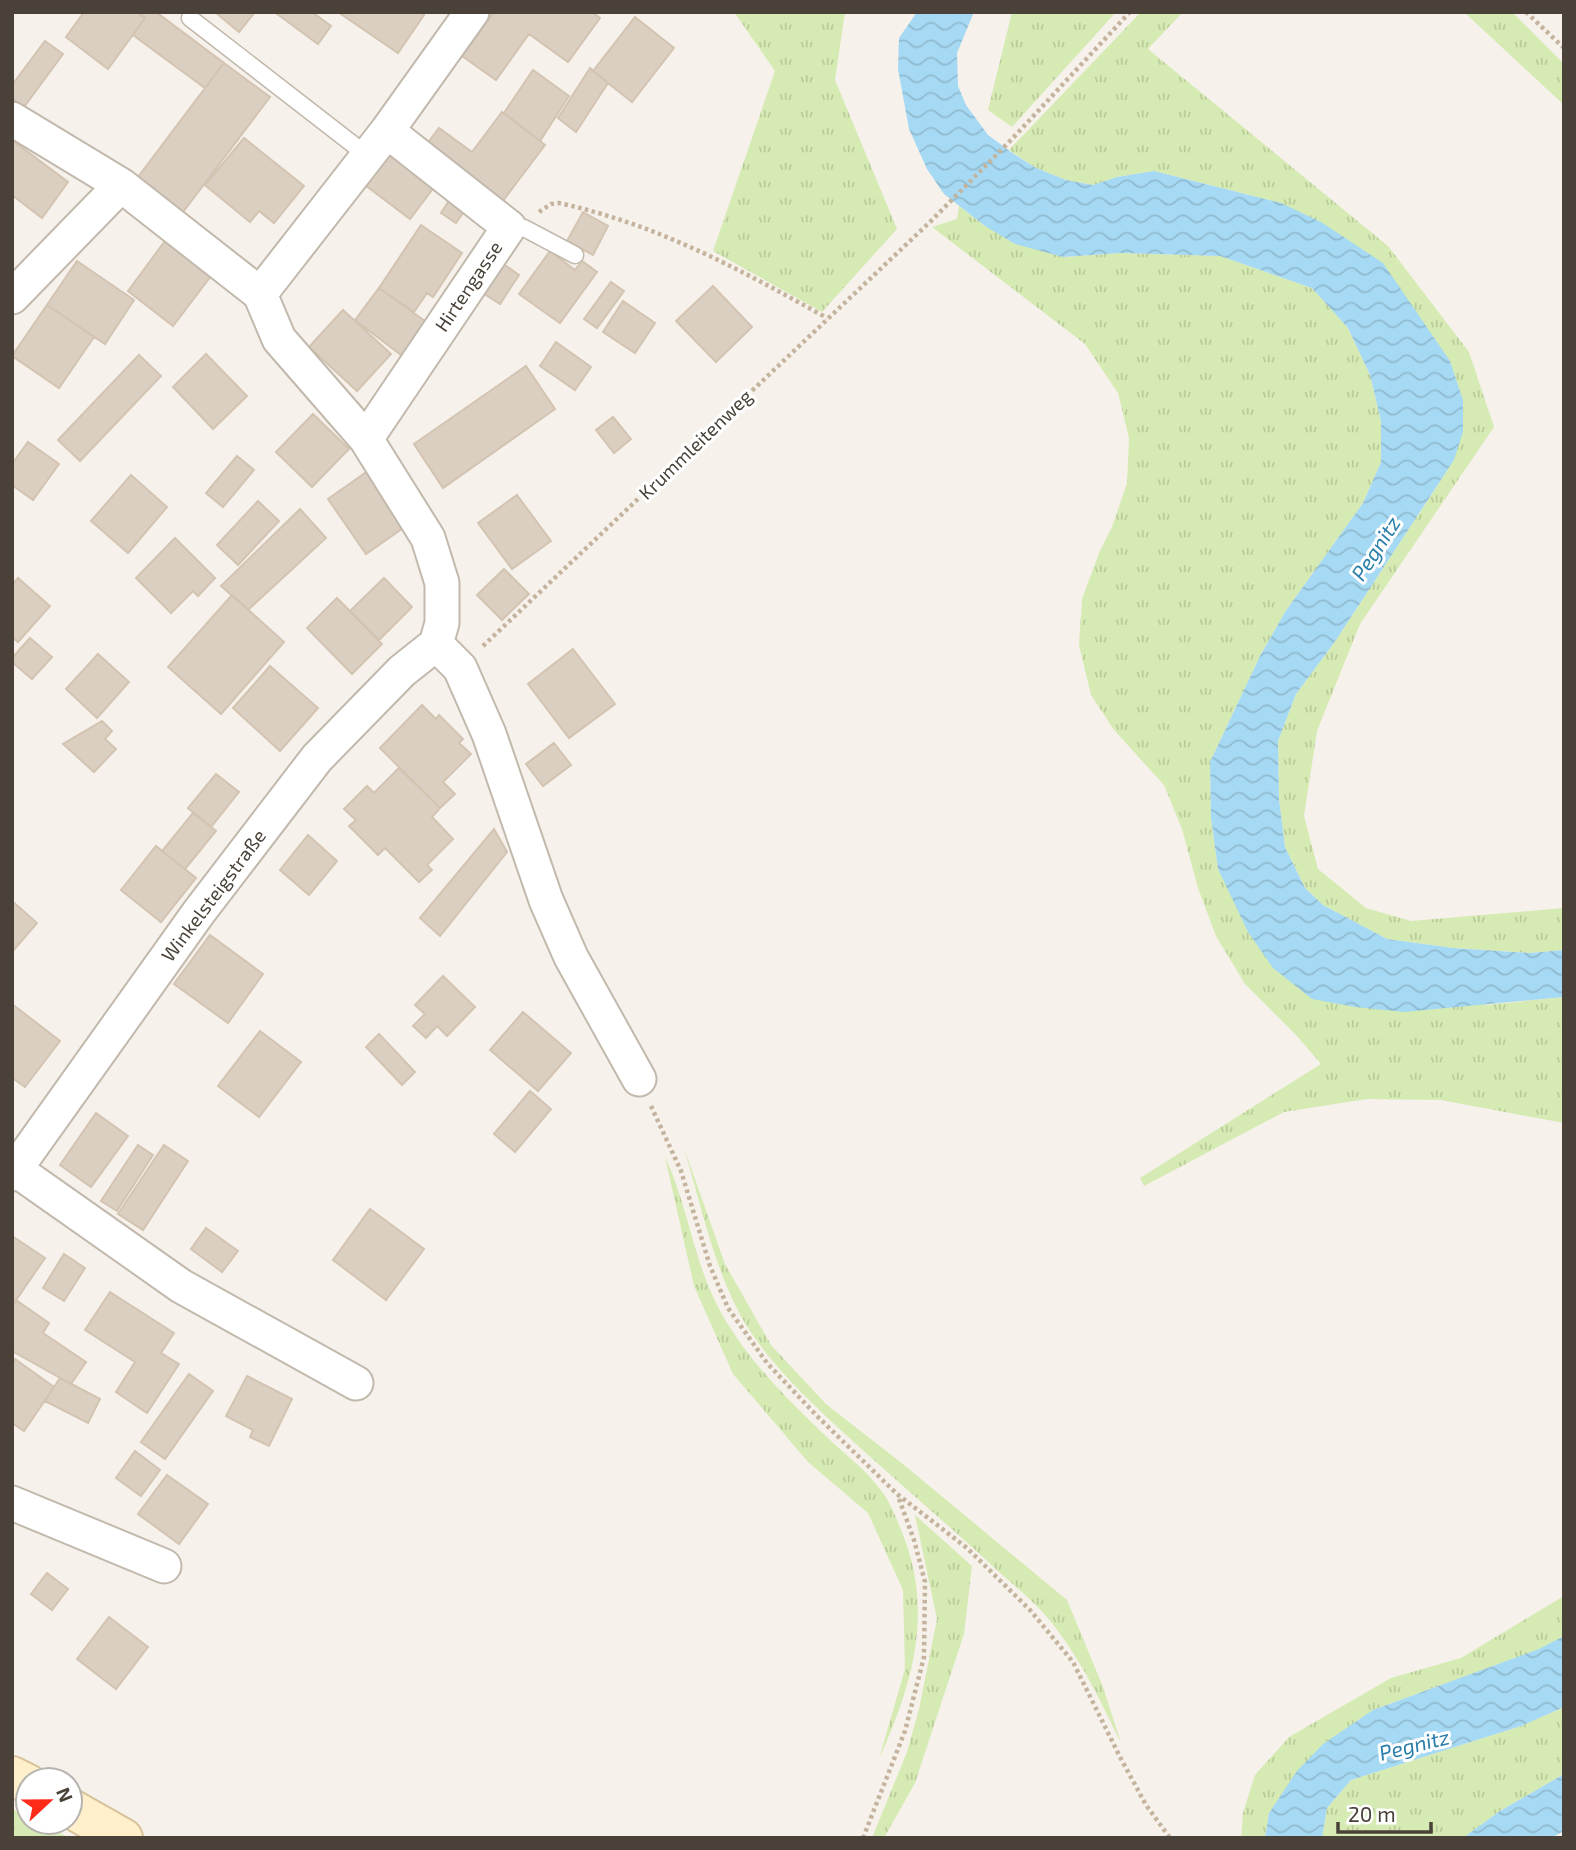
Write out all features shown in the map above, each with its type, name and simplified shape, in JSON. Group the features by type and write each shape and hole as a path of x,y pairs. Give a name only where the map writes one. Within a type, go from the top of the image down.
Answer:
{"main road":[{"path":"84,1816 123,1838"}],"street":[{"path":"260,294 378,144 472,12"},
{"path":"12,119 121,185 260,294 279,339 366,439 429,538 442,583 442,623 436,644 460,668 489,734 545,900 571,957 639,1079"},
{"name":"Hirtengasse","path":"366,439 516,227 378,144"},
{"path":"12,297 121,185"},
{"name":"Winkelsteigstraße","path":"356,1383 181,1286 13,1170 199,912 317,758 402,671 436,644"},
{"path":"12,1503 164,1566"}],"lane":[{"path":"190,18 378,144"},
{"path":"516,227 575,255"}],"path":[{"name":"Krummleitenweg","path":"460,668 932,220 1130,12"},
{"path":"1526,12 1564,48"},
{"path":"516,227 551,204 559,203 598,211 681,241 827,318"},
{"path":"639,1079 681,1171 710,1266 728,1308 767,1363 818,1417 897,1494 967,1548 1030,1610 1073,1662 1119,1757 1146,1805 1170,1838"},
{"path":"863,1838 905,1731 924,1657 925,1582 914,1540 897,1494"}],"green space":[{"path":"734,12 845,12 835,80 897,229 822,312 713,251 775,71"},
{"path":"1012,12 1116,12 1012,127 988,110"},
{"path":"1141,12 1183,12 1148,49 1388,246 1469,352 1494,427 1360,624 1317,731 1304,816 1318,869 1366,908 1411,921 1564,908 1564,950 1530,953 1453,948 1387,939 1323,905 1305,888 1285,847 1279,799 1278,741 1296,694 1334,643 1454,460 1281,203 1154,171 1117,177 1093,185 1066,180 1036,168 1009,150"},
{"path":"1464,12 1512,12 1564,64 1564,105"},
{"path":"959,206 985,226 1063,257 1121,253 1220,256 1312,288 1348,328 1370,375 1381,421 1381,462 1363,503 1285,612 1260,656 1210,762 1211,818 1218,869 1486,1005 1564,997 1564,1123 1441,1100 1367,1099 1284,1112 1144,1186 1140,1178 1321,1064 1245,984 1216,936 1198,888 1182,829 1164,785 1114,730 1091,695 1079,645 1082,599 1127,483 1129,438 1118,393 1085,344 932,227 957,219"},
{"path":"684,1148 725,1264 771,1345 826,1404 1067,1600 1103,1687 1121,1743 1078,1661 1046,1616 819,1410 758,1343 737,1308 718,1264"},
{"path":"665,1157 705,1278 723,1316 758,1366 786,1397 874,1481 890,1505 903,1535 917,1593 915,1649 901,1704 879,1759 905,1669 903,1590 868,1513 808,1462 733,1374 694,1286"},
{"path":"915,1515 972,1566 964,1634 915,1783 884,1838 872,1838 907,1752 919,1709 937,1619"},
{"path":"1564,1596 1564,1636 1540,1649 1373,1710 1269,1813 1265,1838 1241,1838 1243,1813 1255,1775 1289,1737 1391,1678 1461,1658"},
{"path":"1564,1707 1564,1774 1500,1811 1463,1838 1322,1838 1327,1808 1351,1780 1521,1726"},
{"path":"12,1809 14,1836 70,1838 12,1838"}],"water":[{"name":"Pegnitz","path":"917,12 974,12 957,53 958,86 966,105 988,135 1014,154 1036,168 1066,180 1093,185 1117,177 1154,171 1281,203 1321,222 1383,263 1450,361 1463,400 1463,432 1454,460 1334,643 1296,694 1278,741 1279,799 1285,847 1305,888 1323,905 1387,939 1453,948 1530,953 1564,950 1564,997 1404,1012 1312,999 1273,968 1248,932 1218,869 1211,818 1210,762 1260,656 1285,612 1363,503 1381,462 1381,421 1370,375 1348,328 1312,288 1220,256 1121,253 1063,257 1015,244 985,226 944,194 927,169 909,129 898,69 899,38"},
{"name":"Pegnitz","path":"1564,1636 1564,1707 1521,1726 1351,1780 1327,1808 1322,1838 1265,1838 1269,1813 1297,1771 1323,1744 1373,1710 1539,1649"},
{"path":"1564,1774 1564,1831 1551,1838 1463,1838 1500,1811"}],"building":[{"path":"84,12 137,12 145,18 108,69 66,37"},
{"path":"142,12 156,12 224,63 205,88 133,35 145,18 140,15"},
{"path":"215,12 255,12 239,32"},
{"path":"312,12 331,26 318,44 277,14"},
{"path":"338,12 420,12 424,15 398,53"},
{"path":"494,12 592,12 600,18 568,62 529,34 496,80 462,56"},
{"path":"635,17 674,48 632,102 593,71"},
{"path":"45,41 63,54 24,107 12,98 12,85"},
{"path":"224,63 270,97 183,212 138,177"},
{"path":"590,68 608,83 576,132 558,118"},
{"path":"533,70 569,96 540,141 504,113"},
{"path":"502,112 545,145 499,206 423,149 439,128 472,152"},
{"path":"244,138 304,186 274,223 259,211 250,222 205,185"},
{"path":"12,140 68,182 42,218 12,195"},
{"path":"390,152 435,186 410,219 365,185"},
{"path":"450,199 465,210 456,223 441,213"},
{"path":"583,212 608,226 593,255 567,241"},
{"path":"421,225 462,253 433,297 427,293 414,312 379,288"},
{"path":"165,241 211,276 173,326 128,291"},
{"path":"550,251 575,270 582,261 597,272 560,323 519,294"},
{"path":"77,261 134,300 105,344 47,305"},
{"path":"502,263 519,275 500,304 483,293"},
{"path":"611,282 624,291 597,328 584,319"},
{"path":"713,286 752,327 716,362 676,321"},
{"path":"379,288 429,324 405,358 355,320"},
{"path":"623,301 655,323 635,353 603,332"},
{"path":"47,305 94,337 59,388 12,356"},
{"path":"343,310 391,354 357,391 309,347"},
{"path":"556,342 591,367 575,390 540,366"},
{"path":"206,354 247,396 213,429 173,387"},
{"path":"139,355 161,376 80,461 58,440"},
{"path":"526,366 555,409 443,488 414,444"},
{"path":"313,414 349,449 312,487 276,452"},
{"path":"613,417 631,439 614,453 596,430"},
{"path":"28,442 59,464 33,500 12,485 12,464"},
{"path":"237,456 254,470 223,507 206,493"},
{"path":"368,471 406,526 366,554 328,499"},
{"path":"131,475 167,507 128,553 91,521"},
{"path":"517,495 551,541 512,569 478,523"},
{"path":"258,501 279,521 238,565 217,545"},
{"path":"300,509 326,538 248,610 221,586"},
{"path":"175,538 215,578 198,596 193,591 171,613 136,578"},
{"path":"504,569 529,594 502,620 477,595"},
{"path":"18,578 50,606 18,642 12,637 12,585"},
{"path":"384,578 412,607 379,640 350,611"},
{"path":"232,595 284,642 221,714 168,667"},
{"path":"337,598 382,644 352,674 307,628"},
{"path":"30,638 52,657 32,679 12,662 12,658"},
{"path":"573,649 615,704 569,738 528,684"},
{"path":"98,654 129,682 97,718 66,689"},
{"path":"270,666 318,708 280,751 233,708"},
{"path":"422,705 436,719 439,715 463,739 459,743 471,754 443,782 455,794 440,808 380,748"},
{"path":"102,721 112,731 105,739 116,749 94,772 63,744"},
{"path":"554,743 571,765 543,786 526,764"},
{"path":"399,768 440,808 432,817 453,839 427,865 432,870 419,882 385,848 378,855 349,826 356,820 344,809 367,786 374,793"},
{"path":"216,774 239,792 211,827 188,808"},
{"path":"193,813 216,831 185,869 162,851"},
{"path":"494,829 507,852 440,936 420,918"},
{"path":"308,835 337,861 309,895 280,870"},
{"path":"156,846 196,878 161,922 121,890"},
{"path":"12,901 37,923 12,952"},
{"path":"210,935 263,974 228,1023 174,984"},
{"path":"443,976 475,1007 447,1036 437,1026 426,1038 413,1026 425,1014 415,1005"},
{"path":"12,1004 60,1041 25,1087 12,1078"},
{"path":"523,1012 571,1053 538,1091 490,1050"},
{"path":"260,1031 301,1062 259,1117 218,1086"},
{"path":"379,1034 415,1072 402,1085 366,1047"},
{"path":"530,1091 551,1109 515,1152 494,1134"},
{"path":"96,1113 128,1136 91,1187 60,1165"},
{"path":"138,1145 153,1155 117,1211 101,1201"},
{"path":"164,1145 188,1161 143,1230 118,1214"},
{"path":"370,1209 424,1249 386,1300 333,1260"},
{"path":"206,1228 238,1251 222,1272 191,1249"},
{"path":"12,1236 45,1258 12,1306"},
{"path":"64,1254 85,1268 64,1301 43,1288"},
{"path":"110,1292 174,1333 161,1353 179,1364 147,1413 116,1392 135,1362 85,1330"},
{"path":"16,1300 49,1323 43,1333 86,1362 71,1384 12,1351 12,1306"},
{"path":"15,1359 54,1387 24,1431 12,1423 12,1362"},
{"path":"189,1374 213,1391 165,1459 141,1442"},
{"path":"247,1376 292,1399 269,1446 250,1437 253,1430 226,1416"},
{"path":"60,1378 100,1399 88,1423 45,1401"},
{"path":"135,1451 160,1470 141,1496 116,1478"},
{"path":"167,1475 208,1504 179,1544 138,1514"},
{"path":"47,1573 68,1589 52,1610 31,1594"},
{"path":"109,1617 148,1647 116,1689 77,1659"}]}
